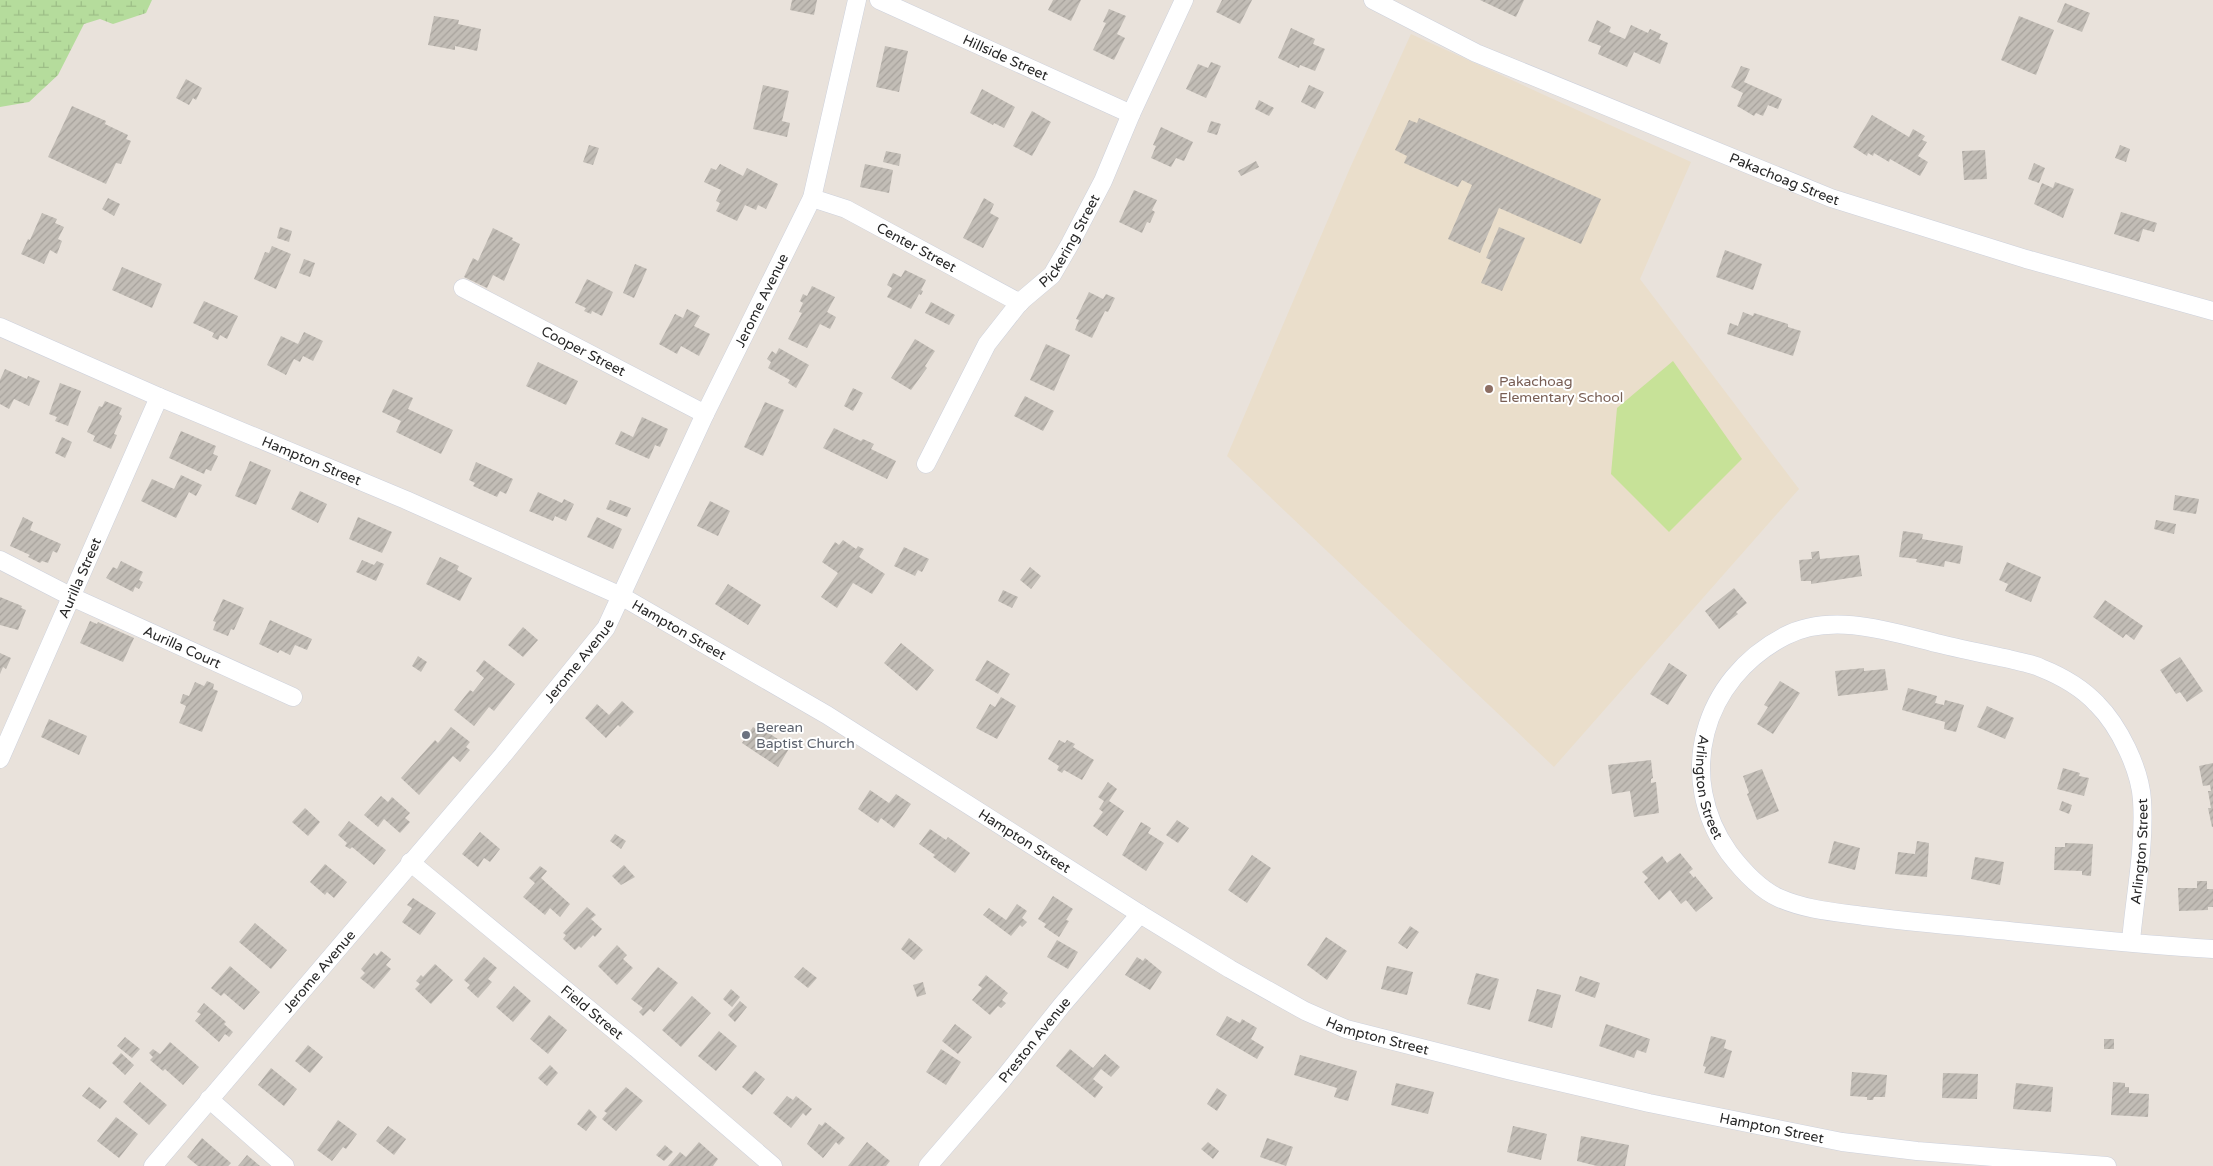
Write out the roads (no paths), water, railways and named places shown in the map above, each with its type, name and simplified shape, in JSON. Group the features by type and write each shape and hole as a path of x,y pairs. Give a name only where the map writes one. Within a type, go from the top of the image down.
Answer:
{"street":[{"name":"Jerome Avenue","path":"153,1166 503,754 600,635 621,596 705,414 812,198 857,0"},
{"name":"Hillside Street","path":"879,0 1131,114"},
{"name":"Pickering Street","path":"926,464 987,344 1020,303 1052,274 1070,244 1103,181 1131,114 1184,0"},
{"name":"Pakachoag Street","path":"1373,0 1476,54 1831,198 2053,267 2213,311"},
{"name":"Center Street","path":"812,198 846,209 1020,303"},
{"name":"Cooper Street","path":"463,288 705,414"},
{"name":"Hampton Street","path":"0,327 159,397 406,500 621,596 827,715 1140,914 1305,1011 1346,1029 1649,1103 1842,1142 1917,1151 2108,1166"},
{"name":"Aurilla Street","path":"0,759 159,397"},
{"name":"Aurilla Court","path":"0,560 72,596 293,697"},
{"name":"Arlington Street","path":"2131,941 2142,830 2142,797 2130,754 2100,706 2080,688 2039,666 1907,635 1850,625 1815,627 1788,634 1763,648 1742,666 1724,689 1706,732 1701,765 1702,791 1716,834 1740,867 1774,896 1800,906 1856,915 2213,949"},
{"name":"Field Street","path":"410,862 636,1048 773,1166"},
{"name":"Preston Avenue","path":"928,1166 1140,914"},
{"path":"209,1099 285,1166"}],"place":[{"name":"Pakachoag Elementary School","path":"1489,389"},
{"name":"Berean Baptist Church","path":"746,735"}]}
